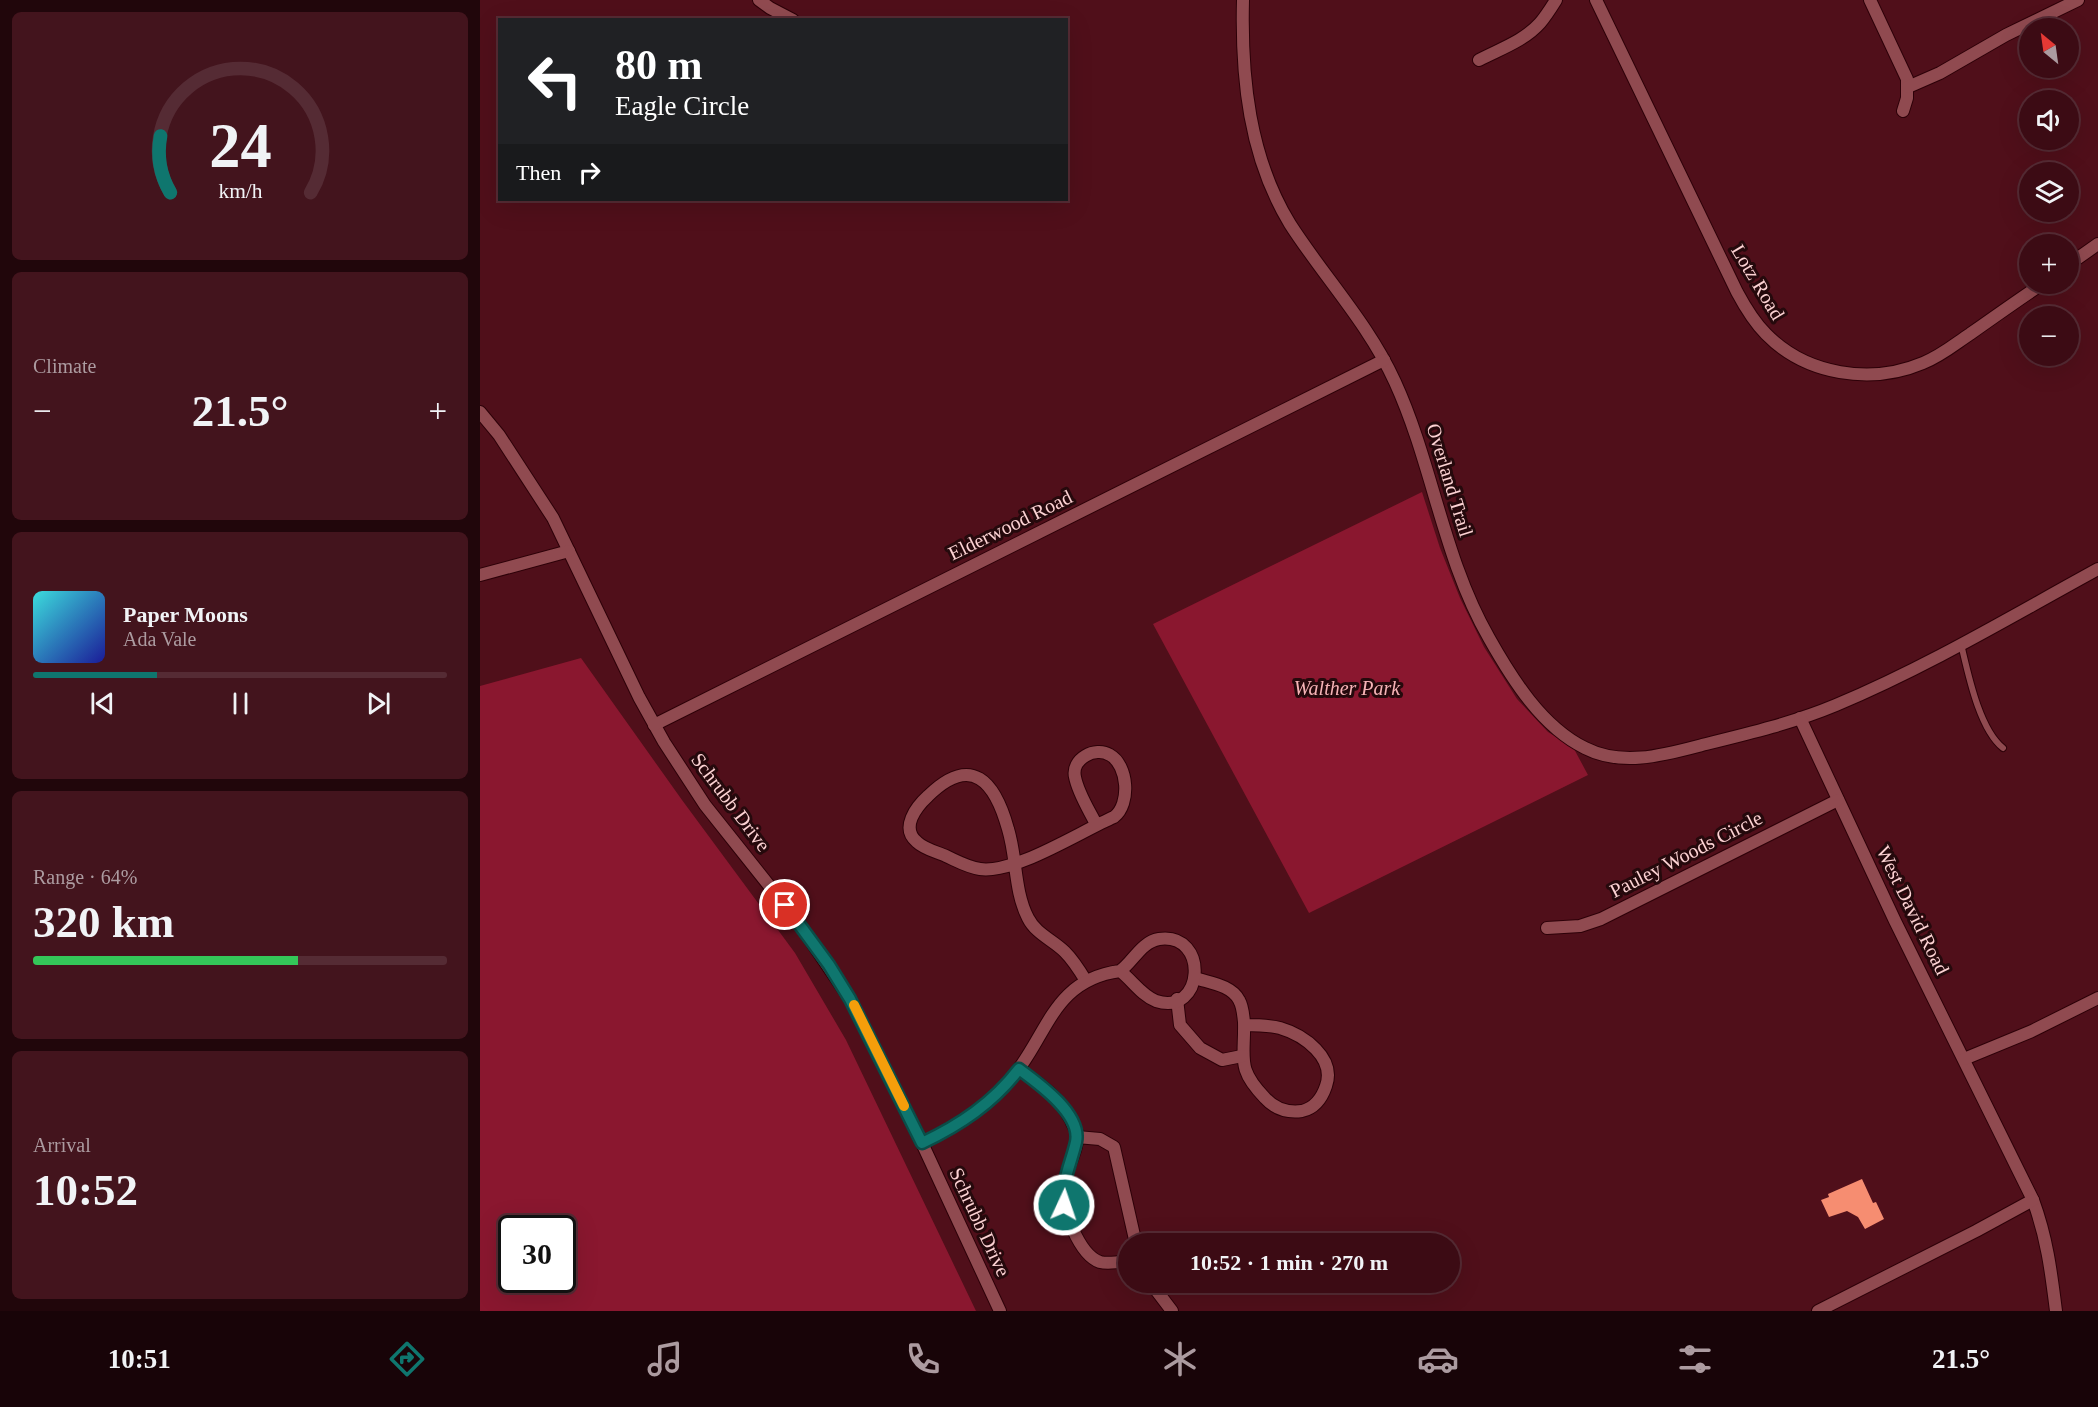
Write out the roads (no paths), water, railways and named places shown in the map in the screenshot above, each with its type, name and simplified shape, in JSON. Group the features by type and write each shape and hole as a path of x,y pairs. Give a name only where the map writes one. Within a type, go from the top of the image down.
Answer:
{"street":[{"path":"759,0 770,18"},
{"path":"759,0 789,18"},
{"name":"Overland Trail","path":"1244,0 1243,48 1246,87 1251,122 1264,171 1288,221 1361,322 1384,360 1404,402 1455,564 1478,619 1521,688 1544,717 1563,733 1586,749 1607,755 1644,758 1715,742 1800,718"},
{"path":"1479,60 1528,33 1539,23 1556,0"},
{"name":"Lotz Road","path":"1596,0 1737,292 1764,332 1790,353 1823,369 1848,375 1875,375 1908,369 1940,355 2028,294"},
{"path":"1870,0 1907,79 1908,87 1903,111"},
{"path":"1908,87 1940,73 2006,35 2078,0"},
{"path":"2079,257 2098,244"},
{"name":"Elderwood Road","path":"654,725 1384,360"},
{"name":"Schrubb Drive","path":"480,412 499,435 553,518 630,680 654,725 705,805 798,922 850,999 922,1143 1000,1311"},
{"path":"480,575 569,551"},
{"path":"1800,718 1876,687 2098,569"},
{"name":"West David Road","path":"1800,718 1895,921 2033,1200 2048,1248 2056,1311"},
{"path":"1086,981 1067,954 1029,921 1019,890 1015,864 1008,829 987,783 973,775 963,775 948,780 922,802 910,823 910,832 918,844 969,867 982,870 1015,864 1118,814 1125,799 1121,768 1116,760 1102,752 1082,757 1077,762 1074,771 1077,784 1096,824"},
{"name":"Pauley Woods Circle","path":"1547,928 1580,926 1601,919 1838,800"},
{"path":"922,1143 948,1131 996,1096 1019,1069 1052,1012 1064,998 1086,981 1103,974 1120,971 1148,944 1157,939 1170,939 1189,951 1194,961 1195,978 1191,989 1177,999 1166,1002 1156,1001 1143,994 1120,971"},
{"path":"1195,978 1235,993 1243,1010 1242,1056 1247,1076 1252,1084 1275,1107 1286,1111 1312,1108 1320,1100 1329,1076 1325,1061 1317,1050 1303,1039 1281,1028 1244,1025"},
{"path":"1964,1059 2032,1031 2098,998"},
{"path":"1177,999 1180,1025 1200,1048 1222,1060 1242,1056"},
{"path":"1019,1069 1051,1092 1077,1132 1063,1193 1064,1205 1072,1227 1087,1252 1100,1262 1118,1261"},
{"path":"1077,1137 1100,1139 1114,1147 1134,1233"},
{"path":"1818,1311 1976,1232 2033,1200"},
{"path":"1158,1293 1172,1311"}],"lane":[{"path":"1961,643 1973,692 1993,736 2003,748"}],"park label":[{"name":"Walther Park","path":"1347,688"}]}
